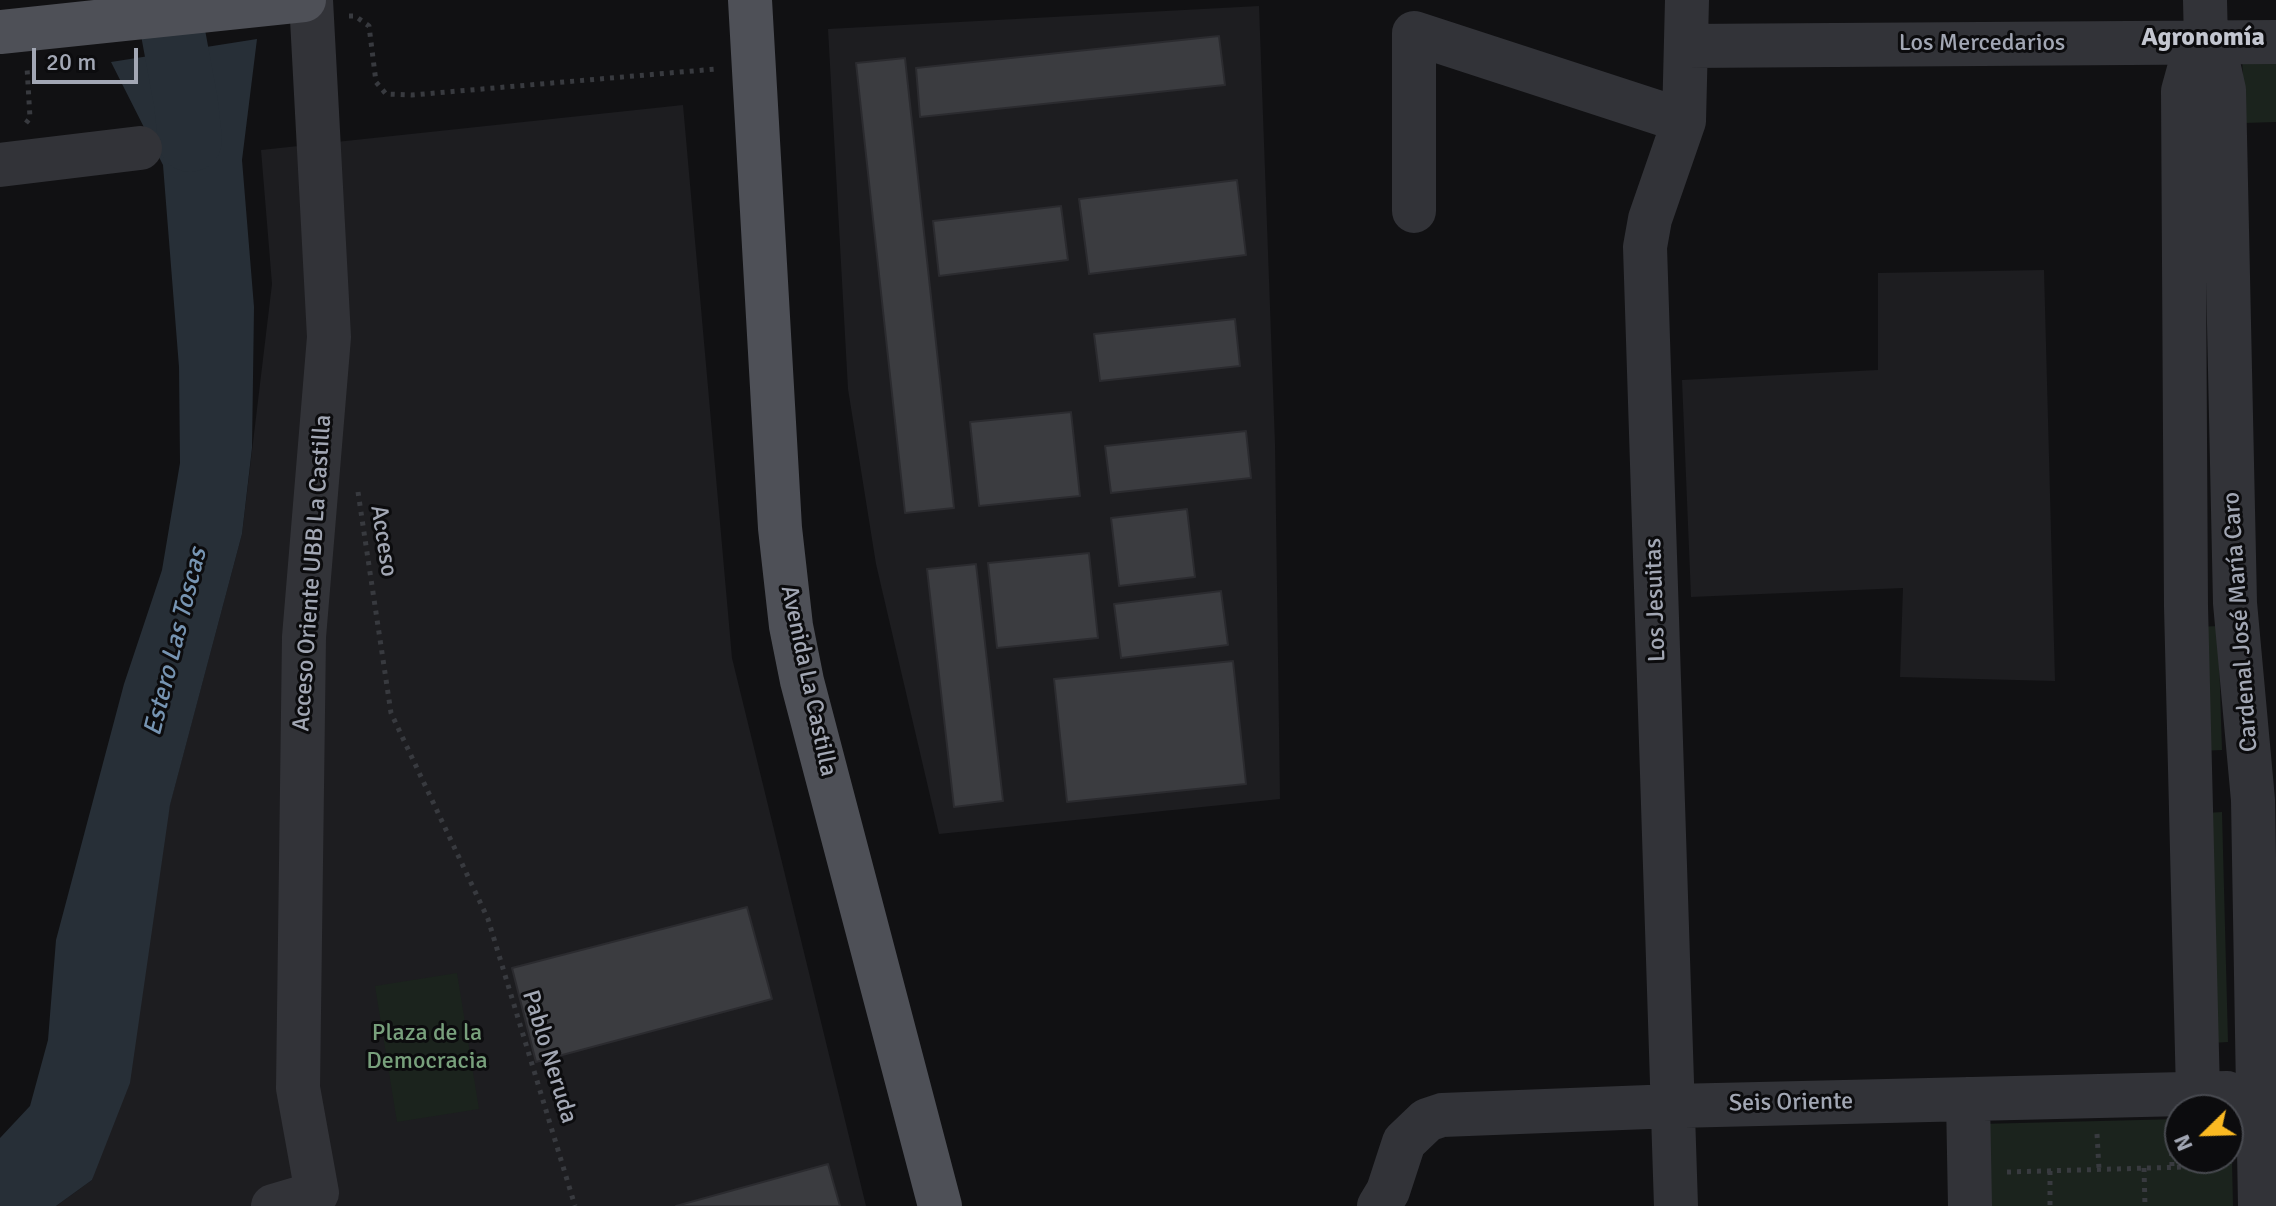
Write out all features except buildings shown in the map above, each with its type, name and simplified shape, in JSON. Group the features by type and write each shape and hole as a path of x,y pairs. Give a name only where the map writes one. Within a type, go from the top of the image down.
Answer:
{"main road":[{"name":"Avenida La Castilla","path":"750,0 780,528 791,626 802,681 940,1206"},
{"path":"15,47 103,21 301,6"}],"street":[{"name":"Los Jesuitas","path":"1676,1206 1645,247 1650,219 1684,121 1687,0"},
{"name":"Acceso Oriente UBB La Castilla","path":"273,1206 317,1193 298,1088 304,637 329,337 301,6"},
{"name":"Los Mercedarios","path":"1687,46 2205,21 2276,42"},
{"name":"Cardenal José María Caro","path":"2205,21 2224,90 2235,603 2264,800 2258,1092 2260,1185"},
{"name":"Cardenal José María Caro","path":"2198,1093 2186,606 2183,91 2205,21"},
{"path":"1414,211 1414,33 1684,121"},
{"path":"0,165 140,148"},
{"path":"2186,606 2235,603"},
{"path":"2189,801 2264,800"},
{"name":"Seis Oriente","path":"1395,1194 1404,1142 1427,1120 1442,1115 1674,1106 2258,1092"},
{"path":"1968,1099 1970,1190"}],"path":[{"path":"301,6 355,16 369,26 376,82 386,94 428,94 753,65"},
{"path":"15,47 26,71 30,118 22,126"},
{"name":"Acceso","path":"356,478 391,713 488,919"},
{"name":"Pablo Neruda","path":"488,919 575,1206"},
{"path":"2144,1168 2145,1206"},
{"path":"1970,1190 2050,1171 2144,1168 2260,1185"},
{"path":"2050,1171 2050,1206"}],"shaded area":[{"path":"1259,6 1275,444 1280,799 939,834 876,564 848,389 828,29"},
{"path":"683,105 732,658 866,1206 56,1206 92,1180 170,804 242,534 272,284 261,150"},
{"path":"2044,270 2055,681 1900,677 1903,588 1691,597 1682,380 1878,370 1878,273"}],"green space":[{"path":"2276,51 2276,122 2244,123 2242,52"},
{"path":"2218,626 2222,750 2201,751 2197,627"},
{"path":"2222,812 2228,1042 2212,1043 2205,813"},
{"name":"Plaza de la Democracia","path":"457,973 479,1109 397,1122 375,986"},
{"path":"2164,1119 2164,1174 2232,1174 2233,1206 1981,1206 1979,1124"}],"water":[{"path":"257,39 242,160 254,307 252,448 242,534 170,805 130,1083 92,1180 56,1206 0,1206 0,1138 30,1106 48,1040 56,940 124,684 162,570 180,463 179,367 163,165 111,62"}],"waterway":[{"name":"Estero Las Toscas","path":"167,0 190,140"}],"district":[{"name":"Agronomía","path":"2203,38"}]}
